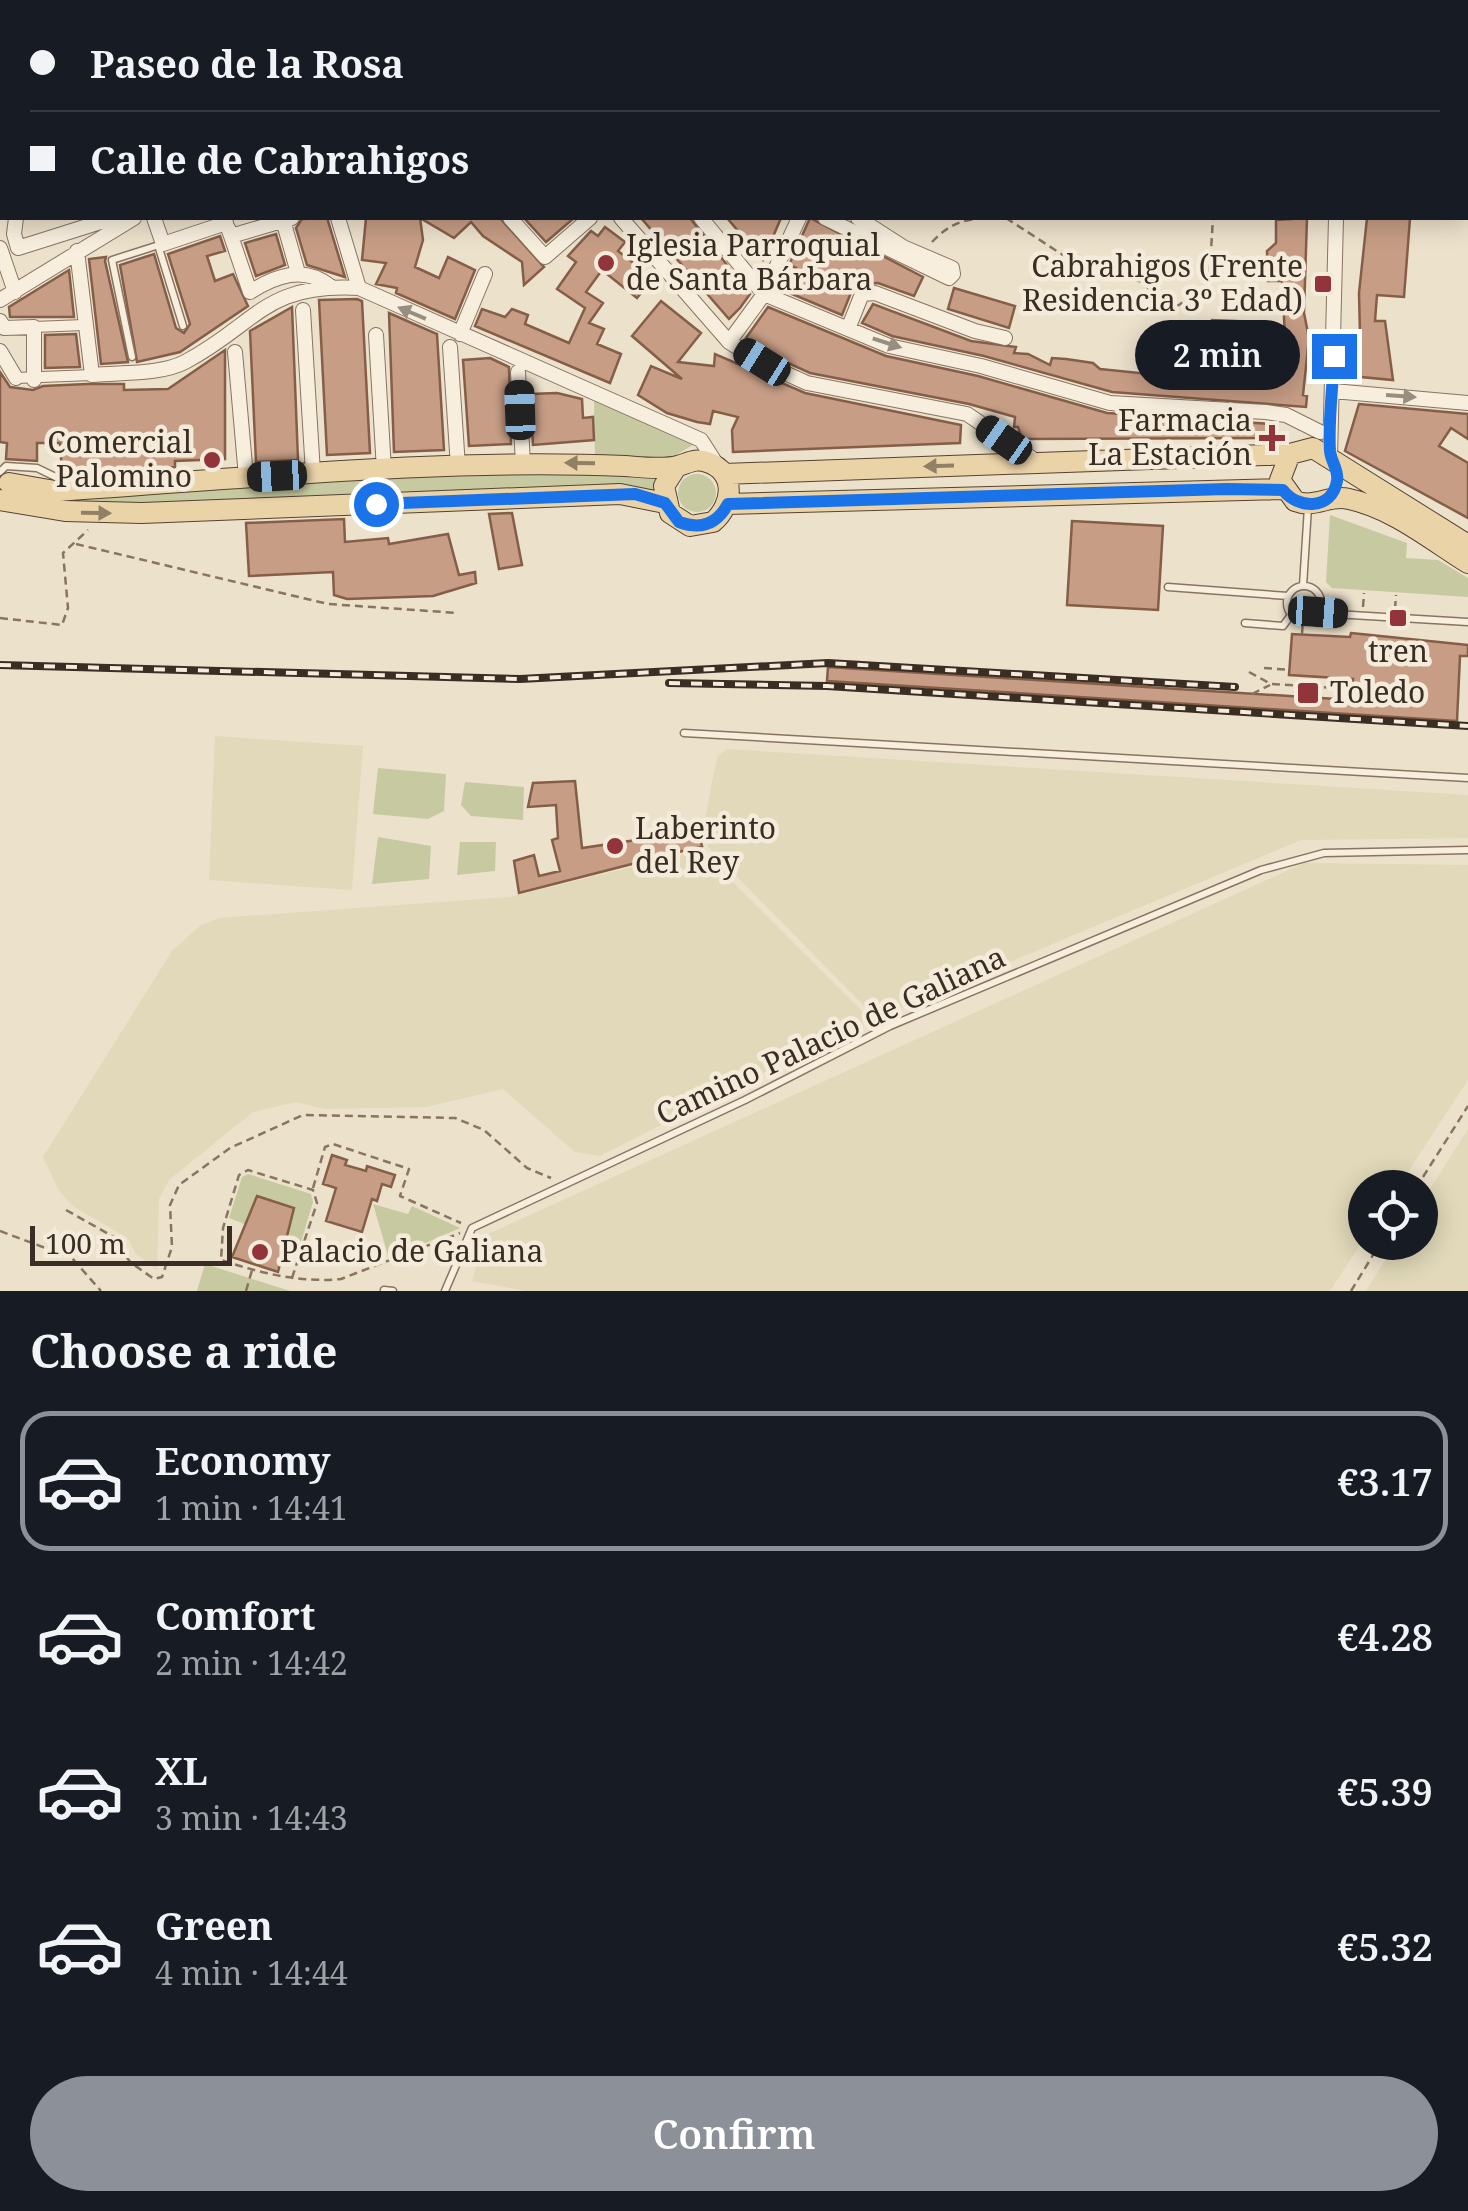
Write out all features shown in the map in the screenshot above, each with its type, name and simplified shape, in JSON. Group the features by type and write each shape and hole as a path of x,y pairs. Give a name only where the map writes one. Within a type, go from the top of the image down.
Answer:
{"main road":[{"path":"1317,502 1336,486 1324,449"},
{"path":"2,480 38,490 84,489 458,466 677,466 694,460 721,471 1290,454 1324,449 1468,545"},
{"path":"1290,454 1280,471 1283,490 1294,501 1341,497 1375,507 1468,563"},
{"path":"677,466 667,479 665,503 679,522 702,526 714,522 728,504 730,488 721,471"},
{"path":"2,480 98,513 620,494 665,503"},
{"path":"728,504 1283,490"}],"street":[{"path":"16,220 18,248 118,220"},
{"path":"0,300 121,220"},
{"path":"155,220 161,244 227,225 269,220"},
{"path":"286,220 298,273"},
{"path":"339,220 358,288"},
{"path":"512,220 545,257 588,220"},
{"path":"624,220 729,342 806,383 967,414 1036,462"},
{"path":"704,220 764,294 889,346 981,366 1110,403 1286,415 1324,449"},
{"path":"729,342 764,294 798,220"},
{"path":"829,220 949,278 953,274 952,268 903,247 861,220"},
{"path":"1324,449 1333,398 1336,220"},
{"path":"227,225 250,292 269,280 298,273 330,286"},
{"path":"0,248 15,292"},
{"path":"77,251 92,374"},
{"path":"458,466 455,341 485,274"},
{"path":"0,351 16,378 34,380 181,364 270,300 302,288 358,288 455,341 701,440 721,471"},
{"path":"848,329 862,294 875,293 1004,338"},
{"path":"304,310 313,474"},
{"path":"0,321 4,328 84,325"},
{"path":"34,327 34,380"},
{"path":"376,335 384,470"},
{"path":"236,352 246,477"},
{"path":"518,372 522,464"},
{"path":"1333,398 1468,402"},
{"path":"1324,449 1333,398"}],"lane":[{"path":"132,357 112,260 161,244 183,326"},
{"path":"1168,587 1288,596 1303,586 1317,502"},
{"path":"1303,586 1316,592 1318,612"},
{"path":"1288,596 1292,615"},
{"path":"1292,615 1304,620 1318,612 1468,622"},
{"path":"1244,624 1283,626 1292,615"},
{"path":"684,733 1468,778"},
{"name":"Camino Palacio de Galiana","path":"472,1228 890,1026 1297,857 1468,850"},
{"path":"445,1291 472,1228"},
{"path":"384,1290 393,1291"}],"path":[{"path":"920,254 944,230 963,220"},
{"path":"1009,220 1066,257 1142,282 1168,307 1179,305 1209,283 1213,220"},
{"path":"0,618 62,626 68,608 63,553 89,528"},
{"path":"76,544 328,604 458,613"},
{"path":"1362,616 1364,593"},
{"path":"1394,618 1396,595"},
{"path":"1302,634 1304,620"},
{"path":"1264,668 1290,670"},
{"path":"1250,672 1271,684 1353,690"},
{"path":"1394,692 1406,693 1406,682"},
{"path":"1252,694 1271,684"},
{"path":"1338,699 1339,689"},
{"path":"1427,1170 1468,1106"},
{"path":"66,1210 114,1238 130,1262 154,1279 162,1277 172,1247 170,1205 178,1185 200,1166 264,1129 303,1115 320,1114 455,1118 484,1130 526,1168 546,1178 572,1182"},
{"path":"292,1278 316,1202 312,1190 326,1148 333,1144 409,1169 400,1196 472,1228"},
{"path":"312,1190 248,1170 239,1175 222,1228 221,1260 292,1278 341,1279 472,1228"},
{"path":"0,1231 72,1258 101,1291"},
{"path":"1351,1291 1371,1260"},
{"path":"246,1291 252,1270"}],"shaded area":[{"path":"215,736 363,746 352,890 209,880"},
{"path":"727,749 1468,795 1468,838 1301,840 876,1018 708,847 705,821 712,782 718,756"},
{"path":"701,850 870,1019 600,1156 575,1152 503,1089 426,1107 324,1109 296,1102 253,1112 170,1179 159,1199 157,1270 135,1253 128,1238 74,1207 59,1191 43,1157 172,951 200,926 219,918 510,897"},
{"path":"1304,863 1468,865 1468,1080 1409,1170 1348,1170 1350,1260 1330,1291 526,1291 472,1281 486,1235"},
{"path":"1468,1129 1468,1291 1366,1291 1385,1260 1438,1260 1438,1176"}],"green space":[{"path":"594,401 701,440 673,457 595,460"},
{"path":"523,468 659,471 653,494 80,507 74,494"},
{"path":"697,474 710,480 716,493 710,506 697,512 684,506 678,493 684,480"},
{"path":"1330,515 1407,543 1406,558 1438,560 1468,578 1468,597 1332,588 1326,582"},
{"path":"378,768 446,774 444,811 428,819 373,814"},
{"path":"465,782 524,787 523,820 471,816 461,805"},
{"path":"378,837 431,846 429,879 372,884"},
{"path":"460,842 496,842 495,871 457,875"},
{"path":"248,1174 311,1194 313,1202 301,1242 285,1237 294,1208 257,1196 247,1225 229,1218 242,1177"},
{"path":"373,1204 408,1214 412,1206 460,1228 389,1259"},
{"path":"205,1264 290,1291 197,1291"}],"building":[{"path":"301,220 328,220 345,277 307,265 296,228"},
{"path":"366,220 420,220 423,240 415,267 439,278 448,257 475,270 455,319 396,293 397,288 376,284 386,263 362,260"},
{"path":"423,220 502,220 544,267 524,285 522,262 483,236 471,222 454,238"},
{"path":"526,220 572,220 546,242"},
{"path":"643,220 692,220 750,294 729,319"},
{"path":"729,220 780,220 763,260"},
{"path":"809,220 814,220 923,277 914,296 878,283 860,284 852,290 842,315 785,291 796,268 789,265"},
{"path":"1276,220 1307,220 1304,313 1309,338 1303,395 1307,396 1306,407 1112,392 984,356 892,336 862,323 873,304 971,341 1016,347 1014,353 1028,354 1050,365 1052,358 1066,359 1093,363 1100,369 1150,374 1149,380 1209,385 1212,320 1258,322 1258,346 1236,345 1231,385 1266,385 1268,362 1260,355 1286,355 1282,281 1268,281 1267,251 1276,243"},
{"path":"1367,220 1410,220 1404,297 1377,295 1375,321 1385,321 1393,380 1361,377 1359,293"},
{"path":"605,227 625,242 618,251 653,278 637,298 602,270 586,292 603,303 589,323 604,329 597,344 621,354 610,383 475,326 482,309 505,317 512,309 528,315 525,324 569,343 585,308 557,289 576,262 568,256 591,231 598,236"},
{"path":"276,234 285,265 256,276 245,243"},
{"path":"220,236 225,251 207,256 215,281 233,274 248,306 180,352 137,362 120,265 154,254 176,328 184,333 190,324 168,254"},
{"path":"106,257 128,362 101,364 89,259"},
{"path":"69,270 74,317 10,317 9,307"},
{"path":"954,288 1015,306 1009,328 948,309"},
{"path":"319,300 362,301 370,453 327,455"},
{"path":"661,301 701,333 678,362 714,366 715,354 805,393 961,425 960,443 733,452 732,430 738,417 713,411 710,424 697,422 667,413 638,395 651,366 682,379 632,336"},
{"path":"292,307 298,460 256,462 250,331"},
{"path":"768,307 886,356 978,376 1107,413 1271,424 1272,438 1022,439 1018,427 1014,427 1015,417 969,404 810,373 766,353 746,338"},
{"path":"389,313 437,334 444,450 394,452"},
{"path":"76,334 80,367 45,368 45,335"},
{"path":"225,350 225,459 175,461 175,467 62,473 60,443 37,443 37,461 6,459 7,443 0,442 0,372 10,387 33,390 87,384 124,384 124,390 168,389"},
{"path":"490,358 509,367 511,444 469,446 463,360"},
{"path":"557,393 582,399 583,418 593,417 594,440 533,445 530,394"},
{"path":"1359,404 1468,414 1468,439 1451,428 1439,446 1468,463 1468,518 1345,451"},
{"path":"512,513 522,565 499,569 489,514"},
{"path":"344,519 345,542 388,538 389,544 448,534 459,575 475,572 476,583 433,596 347,599 334,595 333,572 249,576 246,523"},
{"path":"1072,521 1163,526 1158,610 1067,605"},
{"path":"1351,633 1468,645 1468,656 1460,656 1457,721 827,681 828,667 1352,700 1353,679 1289,675 1292,634 1350,637"},
{"path":"575,781 582,848 643,839 696,825 702,846 519,893 514,861 534,855 539,876 560,871 552,840 558,838 556,805 528,807 533,783"},
{"path":"332,1155 347,1160 345,1165 366,1171 367,1166 395,1175 391,1187 382,1184 377,1201 372,1199 362,1232 326,1221 336,1188 323,1184"},
{"path":"257,1196 294,1208 278,1272 232,1257"}],"railway":[{"path":"0,665 520,679 828,663 1235,687"},
{"path":"669,683 827,686 1468,726"}],"place":[{"name":"Iglesia Parroquial de Santa Bárbara","path":"606,263"},
{"name":"Cabrahigos (Frente Residencia 3º Edad)","path":"1323,284"},
{"name":"Farmacia La Estación","path":"1272,438"},
{"name":"Comercial Palomino","path":"212,460"},
{"name":"tren","path":"1398,618"},
{"name":"Toledo","path":"1308,693"},
{"name":"Laberinto del Rey","path":"615,846"},
{"name":"Palacio de Galiana","path":"260,1252"}],"route":[{"path":"376,504 635,494 665,503 679,522 690,526 714,522 728,504 1227,489 1283,490 1294,501 1318,504 1332,493 1338,477 1330,457 1334,356"}]}
